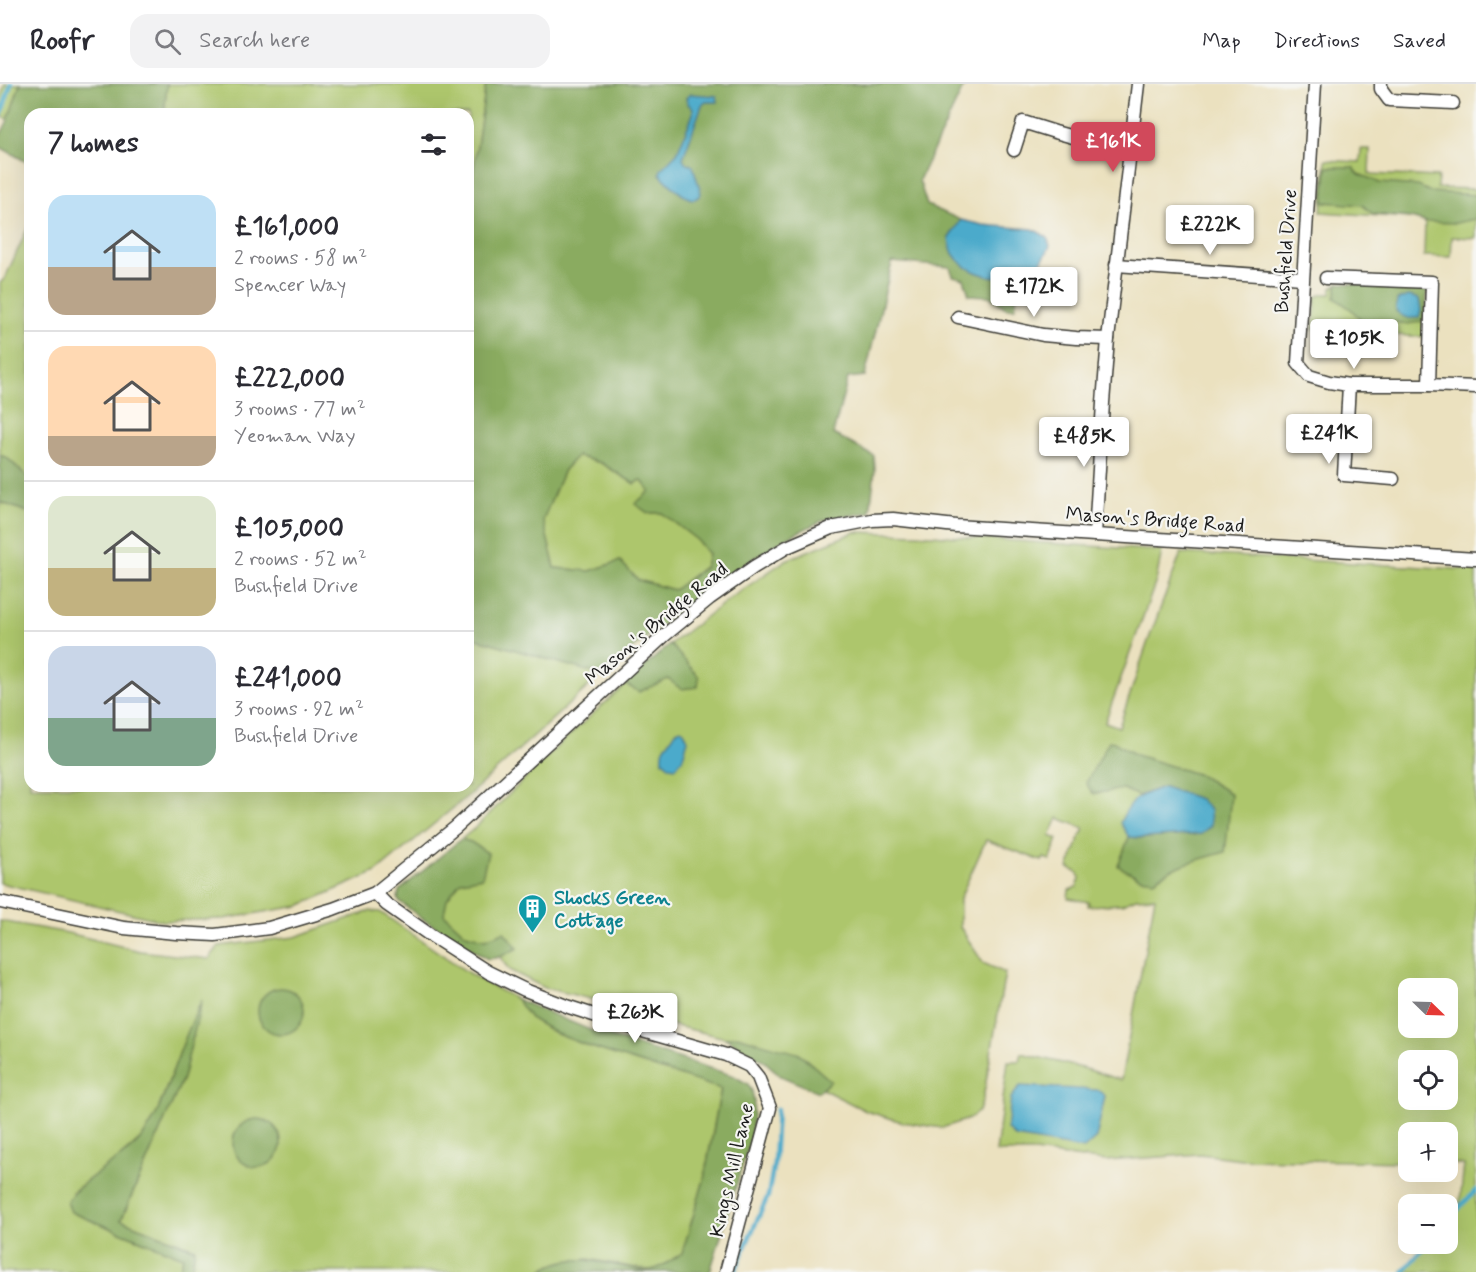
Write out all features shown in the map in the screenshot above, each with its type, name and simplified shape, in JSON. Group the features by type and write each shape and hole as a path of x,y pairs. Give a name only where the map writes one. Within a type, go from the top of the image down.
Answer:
{"street":[{"path":"1095,535 1108,339 1138,84"},
{"name":"Bushfield Drive","path":"1314,84 1298,363 1309,376 1349,385 1476,387"},
{"path":"1381,84 1381,89 1389,100 1452,103"},
{"path":"1014,150 1023,122 1090,142 1131,146"},
{"path":"1116,265 1302,278"},
{"path":"1326,278 1432,282 1429,385"},
{"path":"958,317 1043,335 1108,339"},
{"path":"1349,385 1344,475 1393,479"},
{"name":"Mason's Bridge Road","path":"0,902 124,928 215,934 269,928 333,909 375,893 456,827 665,635 710,598 787,547 831,528 872,520 893,519 956,526 1476,559"},
{"name":"Kings Mill Lane","path":"375,893 386,904 430,935 488,972 525,990 646,1032 726,1055 749,1066 758,1077 770,1108 726,1272"}],"green space":[{"path":"5,84 20,84 8,120 0,115 0,99"},
{"path":"20,84 167,84 165,108 24,108 24,161 0,147 0,136"},
{"path":"167,84 486,84 474,167 474,108 165,108"},
{"path":"486,84 965,84 919,180 927,205 961,220 949,238 953,253 958,260 1013,276 1032,270 1034,276 1018,289 1015,308 1006,308 989,296 969,295 964,279 953,276 950,267 892,262 865,376 848,378 833,434 874,456 875,470 870,512 824,520 788,537 726,576 686,605 601,675 474,638 474,167","holes":["577,456 601,463 635,484 641,480 650,491 635,504 648,513 662,513 697,540 708,554 705,567 674,590 638,580 620,561 590,571 555,568 543,520 564,470"]},
{"path":"1361,149 1370,149 1369,174 1438,177 1437,188 1476,189 1476,238 1452,237 1451,257 1424,256 1425,222 1411,218 1321,212 1326,160 1360,162"},
{"path":"1327,167 1353,167 1359,174 1380,183 1418,186 1431,192 1476,195 1476,219 1456,223 1425,222 1411,218 1373,214 1362,205 1324,202"},
{"path":"24,236 24,474 7,458 0,455 0,283 5,278"},
{"path":"1338,283 1335,298 1352,310 1362,321 1377,326 1396,322 1407,324 1426,316 1425,337 1349,332 1349,329 1313,329 1316,297 1331,294 1332,288"},
{"path":"1338,283 1422,288 1427,292 1426,316 1420,322 1407,324 1395,322 1377,326 1362,321 1352,310 1335,298"},
{"path":"0,455 7,458 24,474 24,511 0,502"},
{"path":"577,456 601,463 635,484 641,480 650,491 636,504 648,513 662,513 697,540 708,554 705,566 674,590 638,580 620,561 590,571 555,568 542,520 564,470"},
{"path":"0,502 24,511 24,792 472,792 376,872 299,906 223,919 163,921 0,883"},
{"path":"855,532 917,534 1162,551 1156,581 1105,722 1119,727 1181,553 1476,570 1476,1272 1403,1272 1418,1254 1458,1254 1458,1204 1464,1165 1458,1164 1458,1122 1398,1122 1398,1162 1242,1159 1200,1154 1106,1161 1034,1152 996,1152 1008,1061 1019,1061 1021,1053 1121,1080 1155,897 1136,898 1122,904 1088,906 1089,902 1068,898 1069,890 1077,887 1080,878 1077,872 1068,868 1084,828 1058,818 1050,836 1058,839 1050,860 1044,858 1042,861 986,840 960,898 960,927 983,963 1005,973 979,1111 969,1119 942,1128 902,1122 866,1111 822,1089 830,1081 737,1037 725,1038 672,1025 595,1000 545,988 509,970 500,957 488,959 421,918 398,900 399,891 476,827 564,740 670,644 786,560","holes":["1105,1096 1096,1138 1007,1129"]},
{"path":"474,638 601,675 474,790"},
{"path":"670,644 699,677 698,687 681,689 668,679 639,692 625,684"},
{"path":"1109,741 1136,755 1200,775 1231,794 1225,852 1178,867 1155,880 1140,878 1118,866 1129,837 1201,834 1164,787 1138,796 1123,789 1093,794 1086,783"},
{"path":"461,839 471,842 488,853 482,877 461,881 447,899 444,914 466,934 485,939 504,932 518,948 500,957 488,959 421,918 398,900 399,891"},
{"path":"370,911 380,912 473,976 516,999 530,1018 557,1034 721,1088 704,1180 683,1253 652,1270 588,1259 547,1266 540,1272 191,1272 195,1248 121,1221 183,1078 200,1004 156,1115 144,1136 119,1158 72,1192 75,1214 184,1257 179,1272 0,1272 0,921 68,933 140,951 209,959 219,946 295,937"},
{"path":"281,988 297,995 304,1011 297,1027 281,1034 265,1027 258,1011 265,995"},
{"path":"516,999 590,1030 734,1076 748,1084 754,1101 751,1137 710,1272 540,1272 560,1262 571,1260 604,1262 649,1270 662,1266 682,1253 704,1180 721,1089 557,1034 530,1018"},
{"path":"202,1000 183,1078 121,1220 195,1249 191,1272 179,1272 183,1257 75,1214 71,1212 67,1202 87,1181 134,1146 149,1127 160,1106"},
{"path":"737,1036 800,1054 831,1081 818,1092 781,1076 763,1060 725,1038"},
{"path":"252,1119 262,1119 274,1126 281,1138 281,1148 274,1160 262,1167 252,1167 237,1156 233,1148 233,1138 244,1123"}],"water":[{"path":"690,94 717,96 718,102 706,102 702,105 683,158 685,162 693,166 701,193 693,199 680,193 660,174 661,169 677,153 693,114 693,108 688,104 686,98"},
{"path":"961,220 983,225 1033,229 1047,237 1050,246 1045,257 1030,271 1010,277 989,276 961,263 951,249 949,238"},
{"path":"1409,296 1419,299 1421,311 1419,317 1407,318 1396,311 1397,300"},
{"path":"681,729 688,740 682,760 676,767 669,766 663,761 663,750 676,731"},
{"path":"1164,787 1200,799 1210,810 1211,825 1201,834 1129,837 1120,823 1128,808 1142,795"},
{"path":"1020,1086 1098,1090 1105,1096 1096,1138 1084,1149 1015,1137 1007,1129 1011,1098"}],"waterway":[{"path":"0,118 11,84"},
{"path":"735,1272 768,1196 774,1163 777,1109"},
{"path":"1458,1209 1476,1190"},
{"path":"1403,1272 1419,1254"}],"place":[{"name":"Shocks Green Cottage","path":"533,934"}]}
